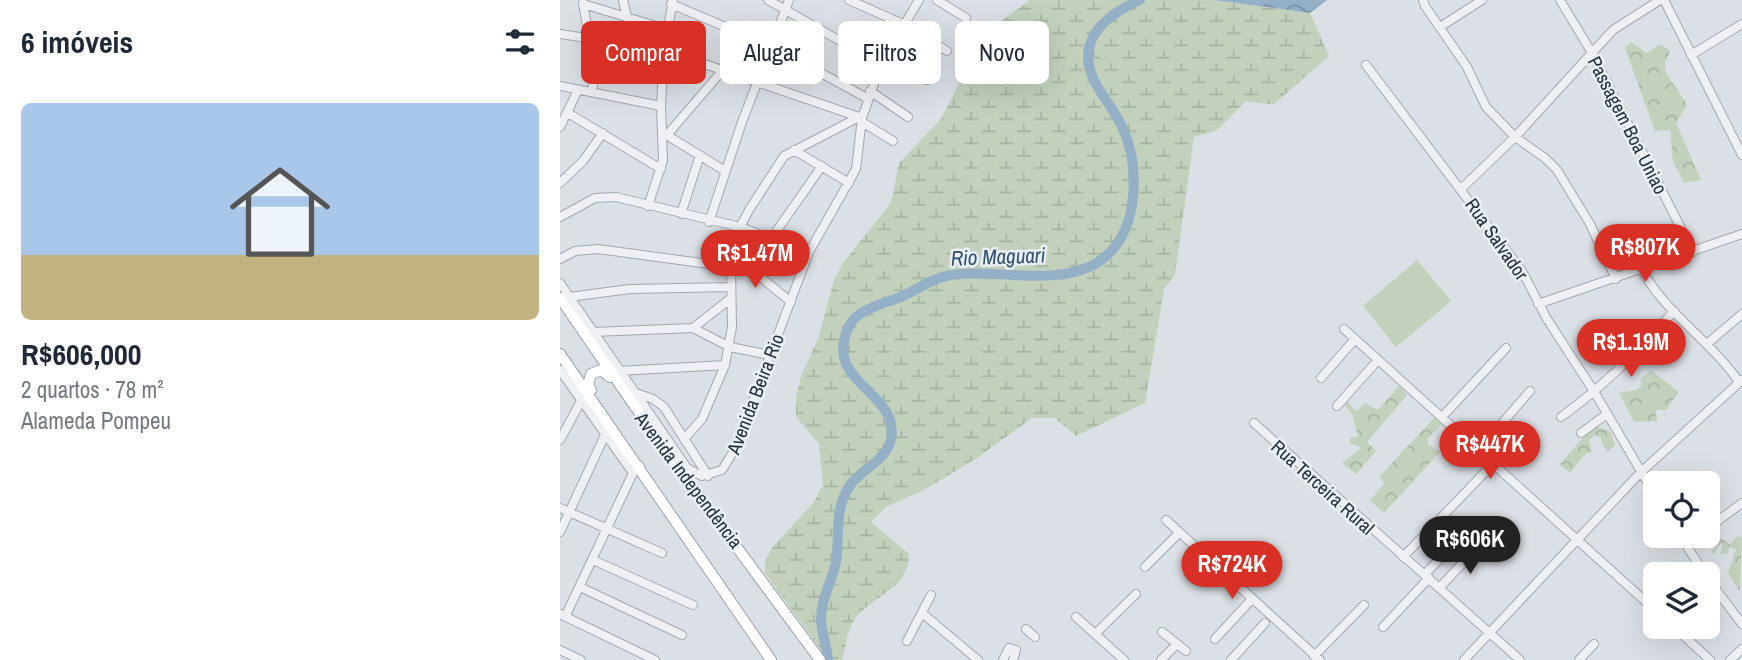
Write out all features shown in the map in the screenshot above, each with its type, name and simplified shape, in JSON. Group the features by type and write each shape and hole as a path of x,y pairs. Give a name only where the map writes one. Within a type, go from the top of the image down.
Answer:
{"main road":[{"name":"Avenida Independência","path":"565,297 651,430 668,448 820,660"},
{"name":"Avenida Independência","path":"560,354 627,448 637,470 771,660"},
{"path":"627,448 624,437 588,385 591,374 601,370 606,372 643,424 651,430"}],"street":[{"path":"623,0 627,17"},
{"path":"768,0 838,37"},
{"path":"781,21 789,0"},
{"path":"849,0 896,21"},
{"name":"Avenida Beira Rio","path":"905,21 919,0"},
{"path":"937,0 966,18"},
{"path":"1440,27 1482,0"},
{"name":"Passagem Boa Uniao","path":"1560,0 1592,53 1693,252"},
{"path":"1461,189 1515,137 1614,30 1662,0 1742,155"},
{"path":"1423,1 1460,57 1486,107 1515,137 1557,170 1590,224 1616,279"},
{"path":"586,21 583,2 640,21"},
{"path":"668,21 672,2 720,23"},
{"path":"1691,55 1742,24"},
{"path":"560,34 581,37"},
{"path":"941,47 947,51"},
{"name":"Rua Salvador","path":"1366,65 1522,271 1538,304 1595,393 1643,477"},
{"path":"824,72 908,117"},
{"path":"665,134 720,73"},
{"path":"592,92 593,84"},
{"path":"648,206 661,169 665,134 661,106 662,84"},
{"path":"709,222 757,84"},
{"path":"760,84 861,119 893,141"},
{"name":"Avenida Beira Rio","path":"708,476 722,470 730,461 809,252 856,169 861,119 873,84"},
{"path":"560,86 661,106"},
{"path":"560,127 578,90"},
{"path":"568,113 661,169"},
{"path":"684,439 702,419 730,347 733,315 730,299 732,267 740,227 778,162 794,150 861,119"},
{"path":"560,183 583,161 603,133"},
{"path":"665,134 725,171"},
{"path":"794,150 849,183"},
{"path":"681,214 700,155"},
{"path":"759,275 772,236 822,166"},
{"path":"560,217 601,197 616,197 772,236 809,252"},
{"path":"1538,304 1742,234"},
{"path":"560,259 575,251 598,249 732,267"},
{"path":"736,257 791,302"},
{"path":"1464,660 1640,473 1740,381 1708,343 1661,298 1642,270"},
{"path":"560,283 565,297 593,332 668,448 691,472 708,476"},
{"path":"565,297 629,289 731,287"},
{"path":"693,328 730,299"},
{"path":"1561,417 1595,393 1638,352 1674,311"},
{"path":"1708,343 1742,314"},
{"path":"593,332 693,328 730,347 770,355"},
{"path":"1344,329 1643,600"},
{"path":"1321,378 1355,339"},
{"path":"1442,417 1506,348"},
{"path":"1337,406 1378,360"},
{"path":"619,371 725,365"},
{"path":"560,370 605,435 637,470 563,616 640,657 655,660"},
{"path":"1479,450 1530,391"},
{"path":"633,393 660,403 708,476"},
{"path":"560,440 580,401"},
{"path":"1581,433 1607,414"},
{"name":"Rua Terceira Rural","path":"1254,424 1274,439 1289,459 1427,576 1520,660"},
{"path":"560,532 605,435"},
{"path":"1403,557 1493,464"},
{"path":"1720,519 1742,503"},
{"path":"560,508 662,553"},
{"path":"1166,520 1292,638 1317,658 1364,605"},
{"path":"1145,567 1180,531"},
{"path":"1383,627 1467,531"},
{"path":"1439,588 1481,544"},
{"path":"593,560 693,605"},
{"path":"579,587 682,635"},
{"path":"1095,634 1136,594"},
{"path":"907,640 931,595"},
{"path":"1720,595 1742,624"},
{"path":"1215,639 1252,599"},
{"path":"922,612 978,660"},
{"path":"1076,617 1124,660"},
{"path":"1231,660 1265,623"},
{"path":"1026,629 1035,637"},
{"path":"1162,632 1186,652"},
{"path":"1687,639 1710,660"},
{"path":"1161,660 1177,644"},
{"path":"1579,660 1594,645"},
{"path":"1003,660 1009,648 1016,650 1013,660"},
{"path":"1730,660 1742,649"},
{"path":"560,650 581,660"}],"green space":[{"path":"1030,0 1214,0 1310,13 1329,56 1273,105 1246,101 1217,130 1194,137 1175,275 1164,289 1145,403 1076,436 1055,418 1032,418 977,458 924,490 886,507 871,522 909,554 907,566 897,583 855,619 848,634 842,660 828,660 765,573 765,562 772,548 814,502 823,484 819,444 796,417 796,397 801,376 818,339 834,280 843,263 891,203 899,163 941,119 959,84 1049,84 1049,21 1001,21"},
{"path":"1631,42 1647,53 1659,44 1670,50 1665,70 1687,105 1676,123 1701,180 1684,183 1673,162 1670,130 1655,131 1625,48"},
{"path":"1417,260 1451,301 1396,347 1363,306"},
{"path":"1651,370 1679,392 1666,410 1656,410 1657,421 1634,422 1619,393 1636,390 1642,385 1640,379"},
{"path":"1399,386 1407,395 1367,442 1376,451 1356,474 1342,463 1362,448 1350,443 1350,438 1358,436 1352,414 1344,404 1346,401 1357,411 1365,403 1378,410"},
{"path":"1435,417 1442,425 1428,438 1428,444 1440,452 1384,513 1370,501 1384,483 1379,477"},
{"path":"1594,425 1611,432 1615,445 1608,452 1601,438 1595,435 1589,440 1592,452 1586,453 1570,473 1560,464"},
{"path":"1737,536 1742,537 1740,592 1728,573 1736,549 1729,547 1728,553 1720,554 1723,544 1720,543 1720,537 1730,545"}],"water":[{"path":"1214,0 1327,0 1310,13"}],"waterway":[{"name":"Rio Maguari","path":"828,660 821,611 836,562 840,508 851,483 884,454 891,439 891,424 886,411 849,369 844,356 847,331 851,323 864,312 939,278 967,274 1062,274 1084,269 1103,258 1119,241 1133,201 1131,156 1120,123 1096,84 1088,55 1090,43 1104,23 1140,0"}]}
